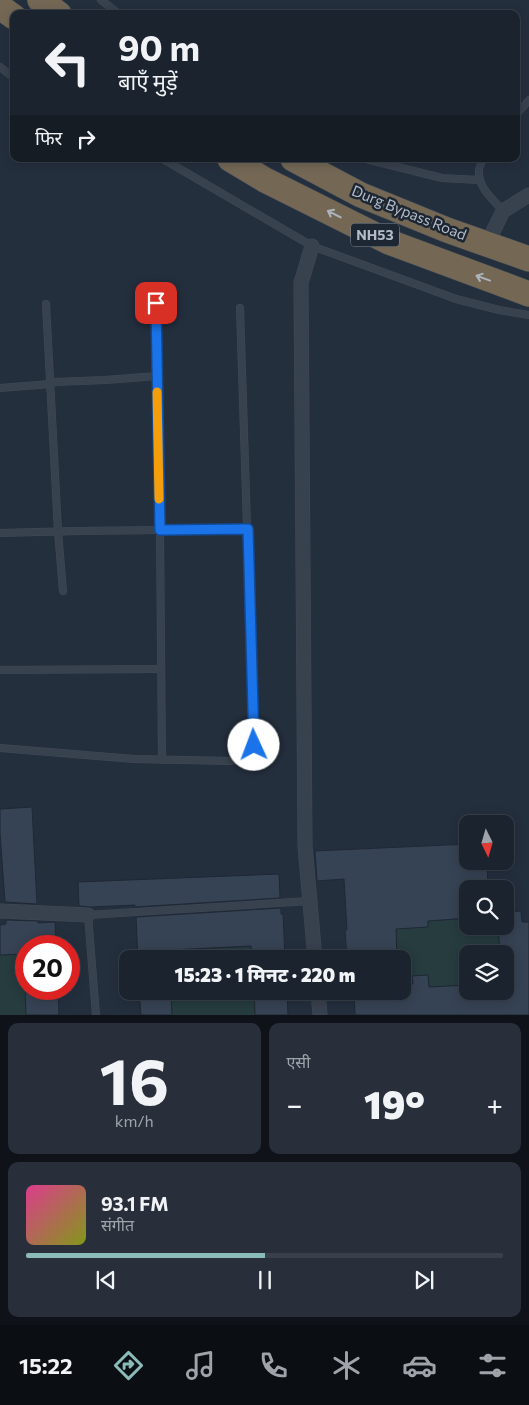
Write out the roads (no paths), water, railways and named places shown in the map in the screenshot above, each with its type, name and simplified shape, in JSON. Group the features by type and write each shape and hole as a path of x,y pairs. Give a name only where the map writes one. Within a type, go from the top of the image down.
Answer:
{"highway":[{"path":"40,0 54,10"},
{"name":"Durg Bypass Road","path":"235,162 265,180 389,242 529,294"},
{"name":"Durg Bypass Road","path":"299,162 361,195 447,230 529,259"}],"street":[{"path":"487,244 503,212 529,195"},
{"path":"312,246 302,284 305,846 314,950"},
{"path":"0,911 88,915"},
{"path":"319,1000 320,1015"}],"lane":[{"path":"101,0 114,10"},
{"path":"0,67 10,75"},
{"path":"520,110 529,100"},
{"path":"168,162 312,246 456,299 499,310 529,315"},
{"path":"378,162 442,178 480,180"},
{"path":"482,162 479,170 483,188 503,212"},
{"path":"156,303 162,760"},
{"path":"46,304 58,531 64,591"},
{"path":"0,748 134,759 231,761 248,755 254,745 240,308"},
{"path":"0,388 55,382 157,376"},
{"path":"0,534 58,531 248,529"},
{"path":"0,670 161,669"},
{"path":"96,1015 88,915 310,901"}]}
